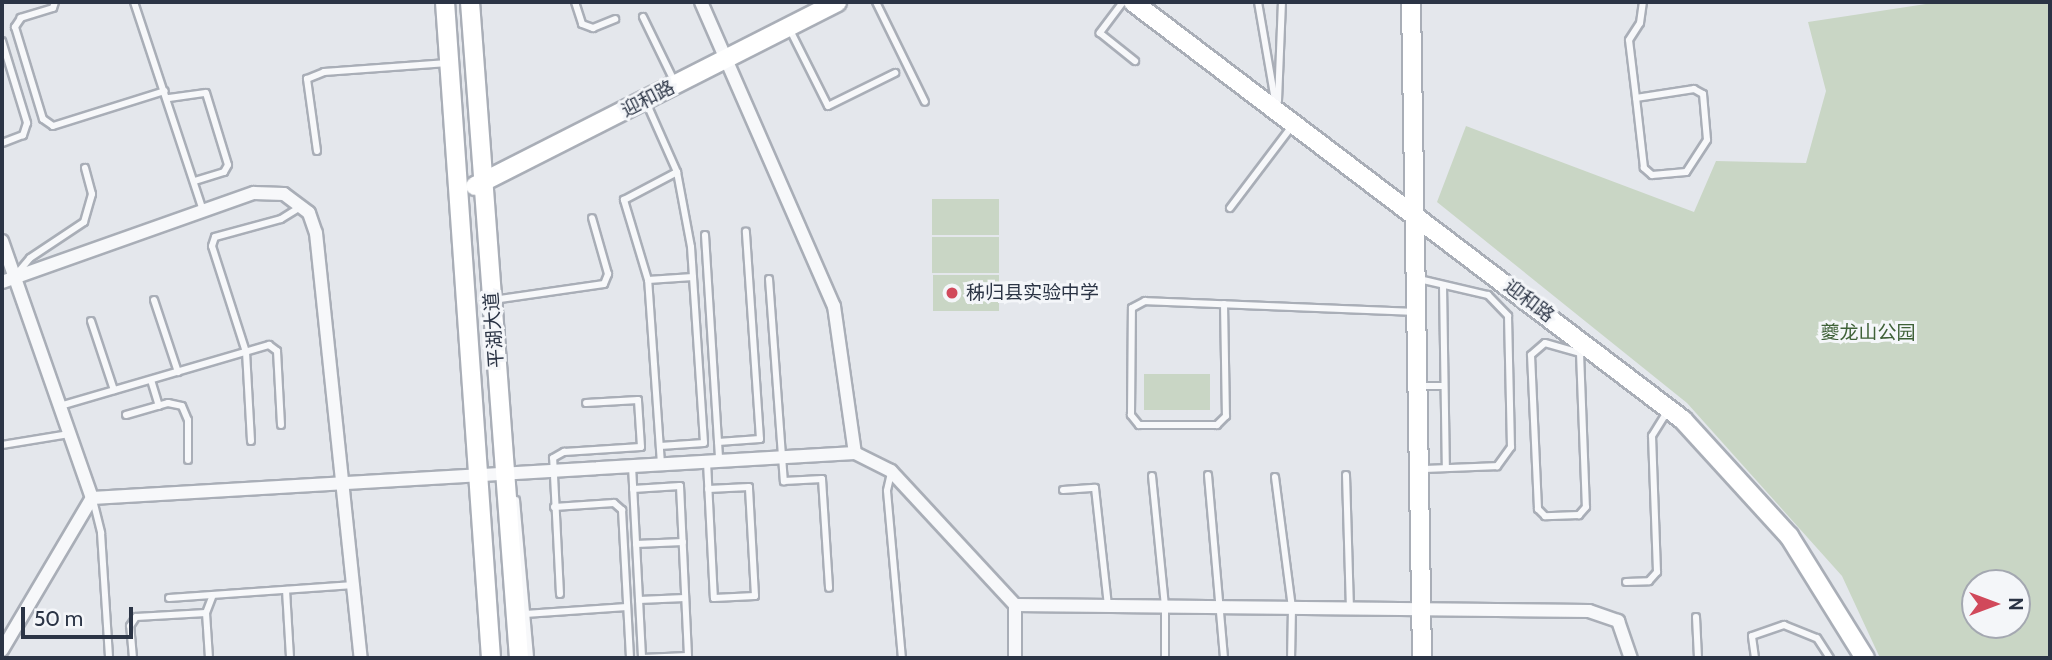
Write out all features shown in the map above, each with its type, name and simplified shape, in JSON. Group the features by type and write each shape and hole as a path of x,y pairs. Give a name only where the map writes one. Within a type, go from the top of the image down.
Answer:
{"main road":[{"name":"平湖大道","path":"470,2 509,473 519,658"},
{"name":"迎和路","path":"458,191 487,182 837,2"},
{"name":"迎和路","path":"1133,2 1415,215 1583,348 1669,409 1739,475 1789,536 1866,658"},
{"path":"1411,2 1422,658"},
{"name":"平湖大道","path":"444,4 491,658"}],"street":[{"path":"702,2 834,306 855,453"},
{"path":"8,280 264,191 284,194 302,205 316,233 361,658"},
{"path":"2,241 8,280 60,406 92,498"},
{"path":"92,498 855,453 891,471 1015,605 1015,658"},
{"path":"2,650 92,498"},
{"path":"1015,605 1605,613 1623,627 1631,658"}],"lane":[{"path":"55,2 53,8 21,18 15,27 43,119 54,126 164,91"},
{"path":"134,2 164,91 169,98 203,211"},
{"path":"478,2 487,182 500,299 509,473 530,658"},
{"path":"575,2 582,24 593,28 615,19"},
{"path":"877,2 925,102"},
{"path":"1123,2 1100,33 1135,61"},
{"path":"1258,2 1277,111"},
{"path":"1277,111 1282,2"},
{"path":"1636,98 1694,89 1703,94 1706,140 1686,172 1652,175 1644,168 1629,40 1640,23 1643,2"},
{"path":"643,17 676,85"},
{"path":"789,26 828,106 895,73"},
{"path":"2,41 27,122 23,135 2,142"},
{"path":"317,151 307,79 324,72 449,62"},
{"path":"169,98 206,93 228,165 224,172 194,181"},
{"path":"645,100 677,172 693,277 704,443 660,446"},
{"path":"1230,208 1294,123"},
{"path":"8,280 30,258 84,222 92,194 85,168"},
{"path":"661,464 648,280 624,200 677,172"},
{"path":"251,441 246,352 212,246 215,237 281,219 302,205"},
{"path":"500,299 604,284 608,274 592,218"},
{"path":"718,442 760,439 746,231"},
{"path":"705,235 718,442 708,489 714,598 755,596 749,487 708,489"},
{"path":"648,280 693,277"},
{"path":"1416,278 1488,295 1508,316 1511,447 1497,466 1419,469"},
{"path":"769,279 784,481 822,480 829,588"},
{"path":"1443,285 1446,468"},
{"path":"154,300 178,372"},
{"path":"1224,304 1226,416 1217,425 1139,425 1131,415 1132,308 1145,301 1224,304 1416,312"},
{"path":"91,321 114,390"},
{"path":"1545,343 1583,348 1586,507 1579,515 1545,516 1538,509 1531,355 1545,343"},
{"path":"60,406 269,345 277,351 281,425"},
{"path":"151,380 159,406"},
{"path":"1417,386 1444,386"},
{"path":"560,594 551,471 553,458 564,452 641,447 638,400 586,403"},
{"path":"126,415 175,403 187,412 188,460"},
{"path":"1626,582 1650,581 1657,572 1653,436 1669,409"},
{"path":"2,445 69,433"},
{"path":"632,466 642,658 688,657 680,486 634,489"},
{"path":"891,471 887,491 902,658"},
{"path":"1208,475 1223,607 1224,658"},
{"path":"1346,475 1350,609"},
{"path":"1152,476 1165,607 1165,658"},
{"path":"1275,477 1292,608 1292,658"},
{"path":"1063,490 1095,488 1108,606"},
{"path":"92,498 101,533 109,658"},
{"path":"554,507 614,503 622,510 630,658"},
{"path":"636,544 682,542"},
{"path":"169,598 354,585"},
{"path":"286,590 290,658"},
{"path":"209,658 206,613 213,595"},
{"path":"639,600 685,598"},
{"path":"525,614 627,607"},
{"path":"133,658 130,626 136,617 206,613"},
{"path":"1696,617 1698,658"},
{"path":"1755,658 1752,636 1784,625 1817,638 1830,658"}],"green space":[{"name":"夔龙山公园","path":"1939,2 2050,2 2050,658 1880,658 1842,576 1687,403 1437,202 1466,126 1694,212 1716,161 1806,163 1826,91 1808,22"},
{"path":"932,199 999,199 999,235 932,235"},
{"path":"932,237 999,237 999,273 932,273"},
{"path":"933,275 999,275 999,311 933,311"},
{"path":"1144,374 1210,374 1210,410 1144,410"}],"place":[{"name":"秭归县实验中学","path":"952,293"}]}
